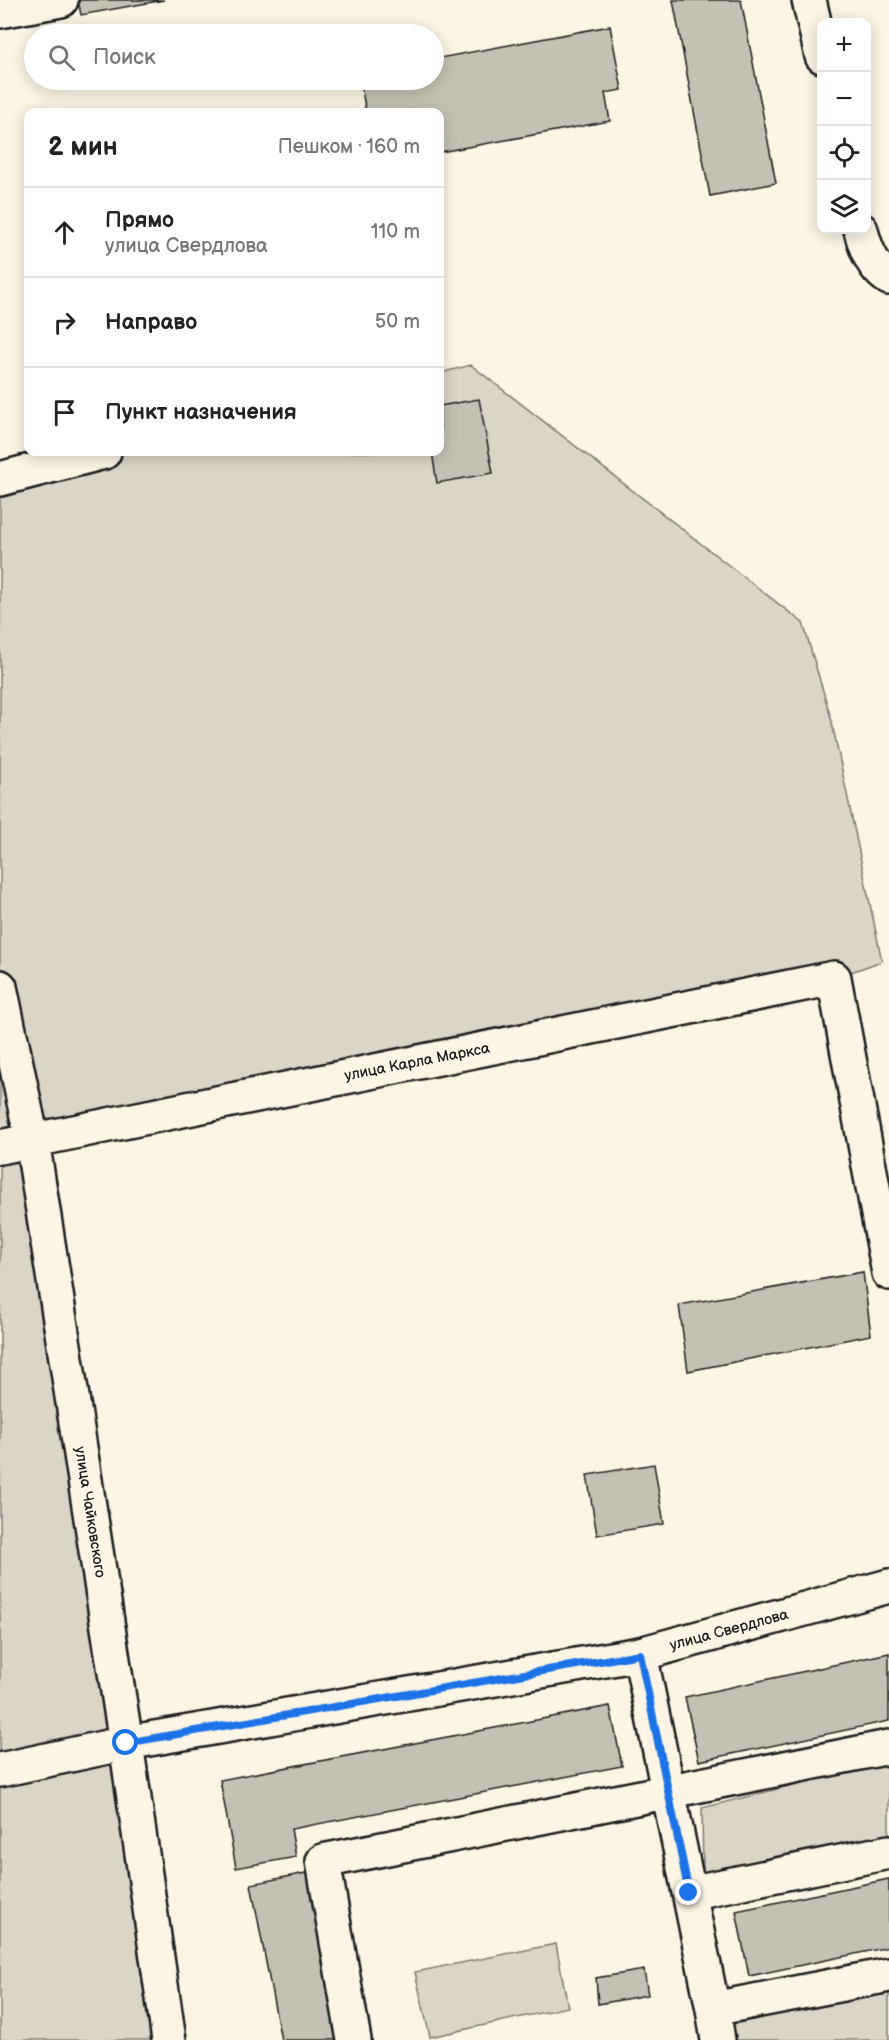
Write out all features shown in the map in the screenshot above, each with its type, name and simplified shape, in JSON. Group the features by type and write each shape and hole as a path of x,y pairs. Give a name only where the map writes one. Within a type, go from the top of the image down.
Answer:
{"street":[{"path":"0,11 61,0"},
{"path":"809,0 817,34"},
{"path":"862,234 865,246 881,273 889,278"},
{"path":"0,479 89,456"},
{"name":"улица Карла Маркса","path":"0,1147 834,978 889,1273"},
{"name":"улица Чайковского","path":"0,987 32,1140 126,1743 169,2040"},
{"name":"улица Свердлова","path":"0,1770 126,1743 640,1654 889,1586"},
{"path":"640,1654 716,2025 889,1975"},
{"path":"354,2040 323,1861 889,1747"},
{"path":"689,1893 889,1852"}],"shaded area":[{"path":"471,365 803,623 831,718 882,961 834,978 32,1140 169,2040 0,2040 0,481 102,456 444,456 444,372"},
{"path":"889,1761 889,1834 703,1874 702,1808"},
{"path":"556,1944 568,2007 430,2037 415,1972"},
{"path":"889,1986 889,2040 735,2040 731,2018"}],"building":[{"path":"78,0 164,0 81,15"},
{"path":"673,0 741,0 776,183 710,196"},
{"path":"610,26 622,90 605,93 610,121 444,151 444,108 365,108 362,90 444,90 444,57"},
{"path":"479,399 493,473 437,483 433,456 444,456 444,405"},
{"path":"863,1272 871,1335 688,1371 679,1305"},
{"path":"654,1464 664,1524 597,1535 587,1475"},
{"path":"889,1653 889,1721 699,1761 685,1697"},
{"path":"610,1706 622,1766 291,1829 296,1857 236,1868 220,1780"},
{"path":"311,1872 344,2040 281,2040 251,1884"},
{"path":"889,1879 889,1947 749,1976 736,1911"},
{"path":"644,1970 648,1995 598,2004 596,1978"}],"route":[{"path":"126,1743 640,1654 689,1893"}]}
